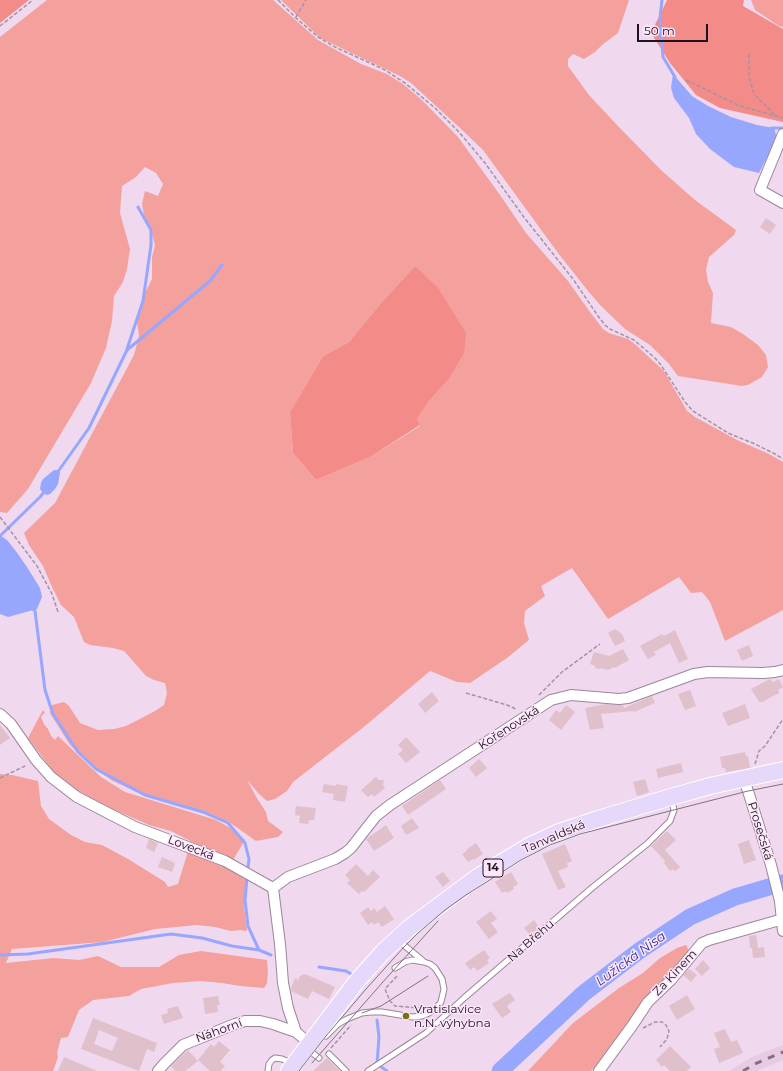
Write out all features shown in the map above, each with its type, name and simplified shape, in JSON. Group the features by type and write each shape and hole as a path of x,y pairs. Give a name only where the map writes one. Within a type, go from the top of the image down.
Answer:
{"main road":[{"name":"Tanvaldská","path":"292,1067 308,1046 323,1033 357,982 383,952 398,937 433,909 479,876 529,846 559,832 748,774 783,770"}],"street":[{"path":"783,134 760,190 783,203"},
{"name":"Kořenovská","path":"273,888 288,877 334,859 345,853 351,848 376,816 390,805 551,700 571,695 619,699 628,698 694,674 708,672 763,673 783,670"},
{"name":"Lovecká","path":"0,714 11,724 36,760 51,777 77,797 135,827 225,861 273,888"},
{"name":"Prosečská","path":"748,774 748,791 771,865 780,901 783,919 783,932"},
{"path":"273,888 283,983 288,1008 296,1032"},
{"name":"Za Kinem","path":"599,1071 648,1002 671,980 702,943 783,919"},
{"name":"Náhorní","path":"158,1071 183,1045 245,1021 260,1021 296,1032 308,1046"}],"lane":[{"name":"Na Břehu","path":"368,1071 426,1033 464,998 593,887 647,844 670,821 674,810 671,797"},
{"path":"398,937 405,946 424,962"},
{"path":"323,1033 347,1019 362,1013 382,1012 406,1016 422,1016 436,1008 440,1002 444,990 439,973 430,964 412,960 405,962 398,970"},
{"path":"308,1046 319,1058"},
{"path":"328,1053 346,1071"},
{"path":"268,1071 269,1064 275,1058 282,1059 292,1067"}],"path":[{"path":"0,26 33,0"},
{"path":"278,0 318,37 335,47 370,63 405,83 435,108 459,132 484,163 523,216 573,279 605,324 610,329 634,340 655,358 685,402 693,411 728,433 783,459"},
{"path":"296,18 306,0"},
{"path":"749,54 749,76 754,94 775,116"},
{"path":"686,80 740,106 783,118"},
{"path":"0,517 37,566 52,594 58,612"},
{"path":"466,693 514,708 525,717 530,705 562,672 600,644"},
{"path":"748,774 759,752 766,746 783,719"},
{"path":"0,778 36,760"},
{"path":"398,970 385,989 390,1001 395,1006 420,1008 422,1016"},
{"path":"328,1053 355,1021"},
{"path":"640,1029 656,1022 662,1022 666,1025 669,1030 667,1038 660,1047"}],"shaded area":[{"path":"0,0 29,0 0,23"},
{"path":"47,0 273,0 318,40 361,64 387,74 403,84 423,101 458,137 526,233 568,281 603,329 609,333 628,339 664,371 687,411 695,417 737,440 783,462 783,610 725,641 710,602 702,592 691,593 679,577 608,619 572,568 541,586 545,596 525,611 524,623 529,640 507,658 470,683 457,682 430,671 365,726 293,782 287,791 275,799 267,801 247,780 266,812 268,821 283,832 278,837 256,841 229,822 182,806 145,796 113,781 98,771 70,745 50,713 52,705 64,702 69,706 80,723 98,730 114,729 126,726 164,705 167,693 165,683 146,676 124,651 90,645 84,642 74,617 61,605 43,566 29,545 24,533 55,503 134,355 139,336 137,322 139,309 152,279 152,257 155,245 152,234 145,220 142,204 145,191 158,196 163,184 156,173 145,167 136,177 122,186 120,213 130,249 127,269 123,282 114,296 112,321 106,348 91,383 28,489 7,513 0,512 0,37","holes":["415,266 448,380 430,400 417,419 420,426 370,457 316,480 293,453 290,412 323,356 349,342 382,302"]},
{"path":"281,0 629,0 618,33 584,59 573,54 568,59 568,66 589,95 661,170 695,200 736,230 734,235 709,257 706,270 708,282 713,293 711,323 731,327 758,345 766,355 768,367 762,377 748,385 742,386 678,376 669,364 650,345 625,329 601,306 558,253 483,150 460,128 411,83 400,76 320,38"},
{"path":"667,0 744,0 743,6 783,29 783,122 720,108 696,95 670,63 651,33"},
{"path":"751,0 783,0 783,27 779,26 755,10"},
{"path":"415,266 438,288 466,333 464,353 448,380 430,400 417,419 420,425 370,457 316,480 293,453 290,412 323,356 349,342 382,302"},
{"path":"43,710 46,715 44,713 41,717 51,736 55,740 58,736 101,777 125,792 216,820 232,829 245,840 233,860 171,831 149,825 101,804 59,779 28,738"},
{"path":"0,774 38,781 41,806 49,819 71,835 85,842 102,845 128,859 165,882 168,887 178,884 188,851 231,869 246,880 248,884 244,898 247,931 231,931 197,925 155,929 103,942 12,949 6,963 54,958 79,960 98,956 121,967 159,967 179,955 201,951 267,960 267,983 264,988 200,981 173,983 141,989 129,996 93,1000 79,1010 68,1037 61,1038 57,1053 58,1057 53,1071 0,1071"},
{"path":"686,945 690,953 598,1065 591,1071 528,1071 573,1023 619,988 643,973 660,958 677,948"},
{"path":"783,1045 783,1060 757,1071 729,1071 752,1057"}],"water":[{"path":"673,74 692,96 708,106 731,117 757,125 774,128 777,138 759,173 734,167 710,149 696,134 689,118 674,98 671,88"},
{"path":"54,470 58,470 60,473 58,484 50,494 47,495 40,489 41,483 43,479"},
{"path":"0,535 8,541 18,554 40,588 42,597 37,609 8,617 0,614"}],"building":[{"path":"766,218 776,225 770,234 760,227"},
{"path":"615,629 622,634 625,641 615,646 608,633"},
{"path":"675,630 688,659 679,663 670,643 654,652 656,655 648,659 640,646 662,634 664,636"},
{"path":"749,645 753,656 742,661 737,650"},
{"path":"623,649 629,660 615,668 614,667 608,670 600,669 595,668 595,666 590,664 594,652 609,656"},
{"path":"770,679 773,682 779,679 783,687 778,690 779,693 762,702 759,702 751,689"},
{"path":"690,690 696,706 685,710 678,694"},
{"path":"432,692 439,701 425,713 418,704"},
{"path":"652,696 655,703 634,712 601,714 604,728 590,730 585,708 606,704 623,705 624,708"},
{"path":"745,704 750,718 728,726 722,713"},
{"path":"566,705 575,712 561,730 549,720 556,710 560,713"},
{"path":"0,725 10,738 0,745"},
{"path":"406,737 420,752 406,763 398,754 403,750 398,745"},
{"path":"745,752 746,756 748,756 750,768 726,772 725,768 722,768 720,757"},
{"path":"479,759 487,768 476,777 469,768"},
{"path":"681,763 683,772 658,778 656,769"},
{"path":"376,777 379,780 384,780 383,785 385,788 374,797 372,794 368,797 361,790"},
{"path":"645,779 649,792 637,796 633,782"},
{"path":"440,780 446,789 408,815 402,806"},
{"path":"324,784 348,786 345,802 333,800 334,794 322,792"},
{"path":"296,806 316,808 314,820 309,820 308,824 299,823 300,816 295,815"},
{"path":"412,818 419,828 406,835 401,826"},
{"path":"386,825 394,838 374,851 366,839"},
{"path":"667,831 676,840 665,850 680,867 675,871 673,869 670,871 664,863 665,861 651,846"},
{"path":"149,839 158,843 154,852 146,848"},
{"path":"749,840 756,860 744,864 738,844"},
{"path":"476,843 483,854 468,862 462,854"},
{"path":"565,844 572,861 567,863 568,867 558,871 566,887 558,890 542,854"},
{"path":"162,857 175,863 172,872 158,867"},
{"path":"356,864 368,876 373,870 380,877 364,892 362,891 359,894 347,883 350,880 345,875"},
{"path":"443,872 450,881 443,887 435,877"},
{"path":"511,872 518,884 513,887 514,889 507,893 506,891 502,893 495,882"},
{"path":"385,906 394,919 382,927 378,922 374,925 372,922 368,925 360,913 368,907 371,911 374,908 377,912"},
{"path":"491,911 497,919 491,923 498,932 489,939 476,922"},
{"path":"534,920 539,927 530,935 524,928"},
{"path":"756,935 758,948 764,947 765,957 753,958 749,936"},
{"path":"484,950 490,958 487,960 489,963 477,971 474,967 470,970 465,963"},
{"path":"703,960 710,968 702,976 695,969"},
{"path":"689,969 697,975 691,982 683,975"},
{"path":"305,974 335,987 329,999 312,991 308,999 291,991 295,978 298,980 300,976"},
{"path":"510,993 515,1000 507,1006 511,1012 502,1018 492,1004"},
{"path":"687,995 695,1009 677,1020 669,1006"},
{"path":"218,996 220,1005 217,1005 218,1012 205,1014 203,998"},
{"path":"178,1006 183,1018 164,1024 161,1015 168,1013 167,1009"},
{"path":"93,1018 157,1043 154,1052 147,1049 139,1071 81,1049","holes":["99,1030 118,1038 112,1051 94,1044"]},
{"path":"725,1029 731,1042 737,1040 743,1053 719,1063 714,1049 720,1047 714,1033"},
{"path":"219,1041 230,1050 220,1062 225,1066 221,1071 210,1071 198,1060 211,1044 214,1047"},
{"path":"670,1046 691,1067 687,1071 670,1071 664,1065 662,1067 656,1060"},
{"path":"188,1050 198,1061 185,1071 175,1071 171,1066"},
{"path":"64,1057 97,1071 58,1071"},
{"path":"327,1058 340,1071 313,1071"}],"waterway":[{"path":"662,0 660,18 663,57 675,77"},
{"path":"771,128 783,128"},
{"path":"127,349 143,301 151,245 151,230 138,207"},
{"path":"57,473 89,428 127,350 210,281 222,265"},
{"path":"0,536 45,491"},
{"path":"32,608 35,611 45,690 53,714 78,752 96,769 145,795 203,812 228,823 245,843 249,859 248,868"},
{"path":"247,877 245,900 248,926 259,950"},
{"name":"Lužická Nisa","path":"500,1071 584,993 639,951 690,917 735,897 783,883"},
{"path":"0,955 28,954 171,934 202,938 232,946 259,950 271,955"},
{"path":"319,967 346,971 351,974"},
{"path":"377,1020 379,1037 377,1064 387,1071"}],"tram line":[{"path":"299,1071 326,1036 366,989 418,933 445,910 466,895 521,860 550,845 580,834 748,791 783,784"},
{"path":"312,1063 438,921"},
{"path":"362,1013 381,1006 428,976"}],"railway":[{"path":"743,1071 783,1052"}],"place":[{"name":"Vratislavice n.N. výhybna","path":"406,1016"}]}
